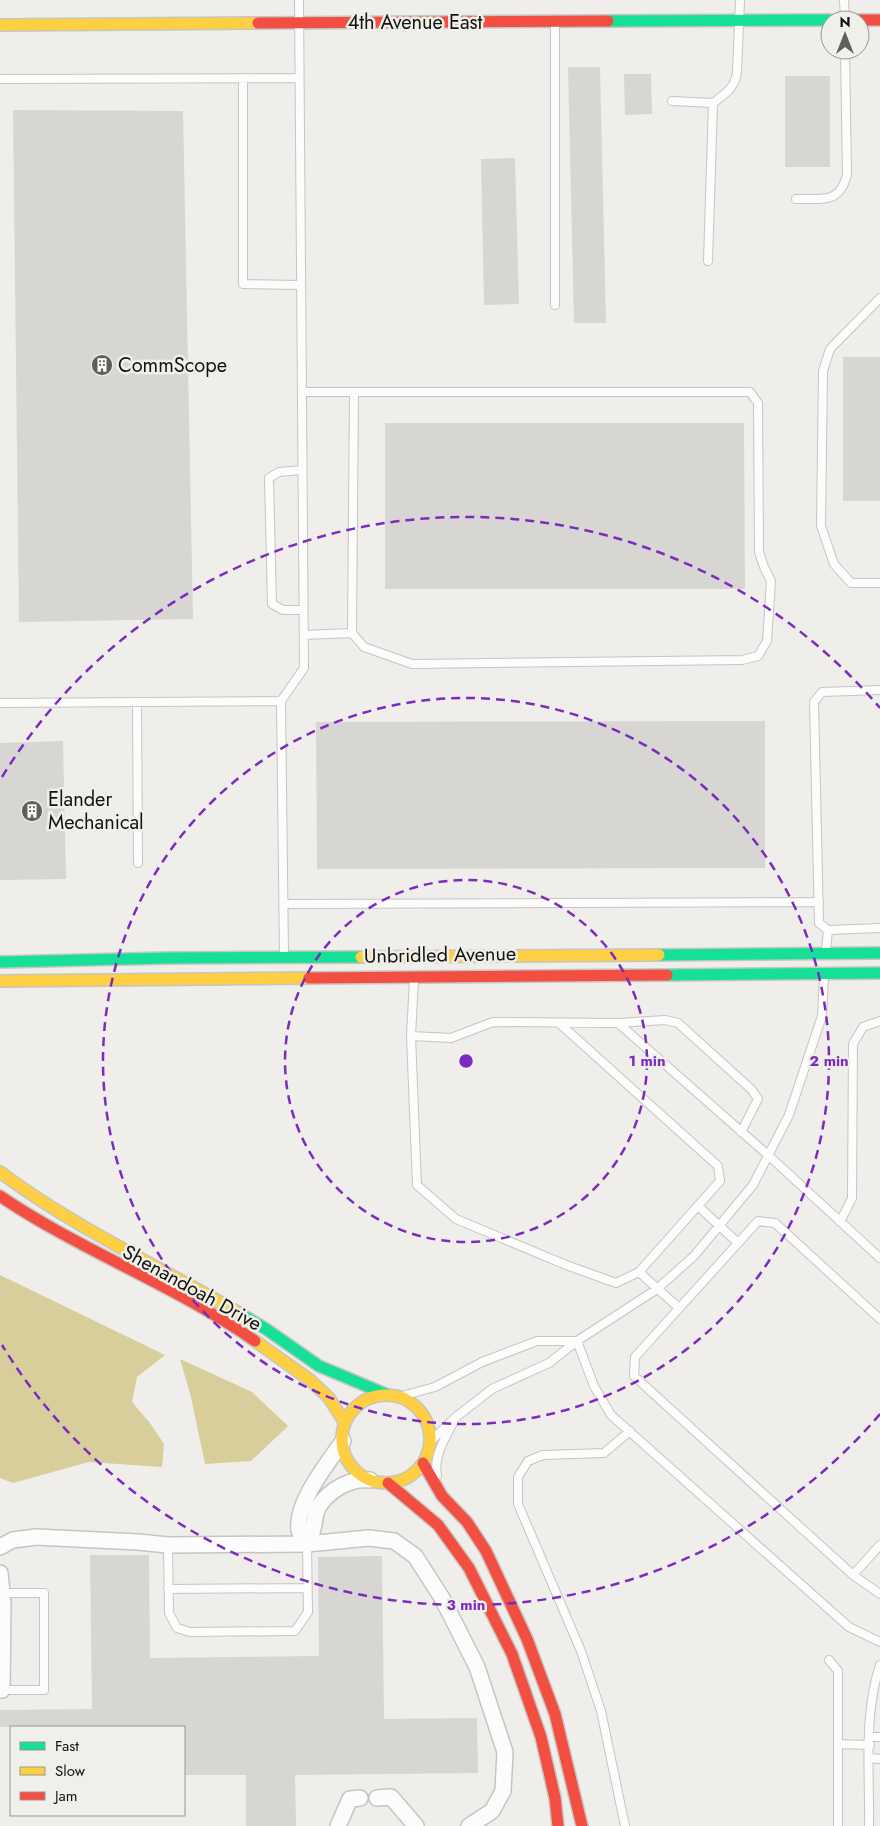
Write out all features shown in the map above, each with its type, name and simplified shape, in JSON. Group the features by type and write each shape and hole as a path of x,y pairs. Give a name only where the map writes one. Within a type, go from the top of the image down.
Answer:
{"street":[{"name":"4th Avenue East","path":"0,25 820,20"},
{"name":"Unbridled Avenue","path":"0,981 284,968 414,978 825,963 880,953"},
{"name":"Unbridled Avenue","path":"0,962 284,968 825,963 880,974"},
{"name":"Shenandoah Drive","path":"0,1172 35,1198 79,1225 266,1329 320,1366 393,1396"},
{"name":"Shenandoah Drive","path":"0,1196 28,1215 206,1311 246,1335 310,1380 329,1398 345,1424"},
{"path":"311,1504 344,1484 359,1479 388,1483 402,1480 414,1473 423,1463 429,1450 430,1442 428,1423 421,1411 410,1402 393,1396 374,1397 362,1402 352,1412 345,1424 343,1441 345,1453 359,1473 370,1480"},
{"path":"307,1544 313,1529 309,1491 343,1441"},
{"path":"423,1463 442,1496 467,1522 486,1551 527,1639 555,1714 582,1826"},
{"path":"388,1483 438,1525 469,1568 512,1654 541,1737 555,1798 558,1826"},
{"path":"0,1547 13,1540 36,1537 168,1545 307,1544 369,1538 394,1541 415,1556 442,1598 477,1667 505,1752 503,1790 492,1812 469,1826"},
{"path":"0,1573 2,1593 1,1690"},
{"path":"377,1798 391,1797 416,1826"},
{"path":"338,1826 350,1799 360,1798"}],"lane":[{"path":"284,968 282,904 282,701 304,668 299,0"},
{"path":"672,101 713,103 732,88 736,81 740,0"},
{"path":"555,22 555,305"},
{"path":"796,199 833,197 844,186 846,175 845,60"},
{"path":"242,78 242,284 301,285"},
{"path":"0,79 299,78"},
{"path":"708,261 713,103"},
{"path":"880,298 830,349 823,371 821,526 834,564 851,582 880,582"},
{"path":"302,392 354,392 750,392 758,403 759,552 771,581 767,641 758,656 742,660 412,664 364,647 352,633 354,392"},
{"path":"302,470 279,472 269,478 272,604 282,610 304,610"},
{"path":"304,635 352,633"},
{"path":"880,690 822,692 814,702 819,923 828,930 880,928"},
{"path":"0,703 282,701"},
{"path":"137,702 138,863"},
{"path":"282,904 819,902"},
{"path":"430,1442 456,1417 492,1389 550,1363 576,1341 657,1289 694,1256 753,1185 789,1115 822,1016 828,930"},
{"path":"414,978 411,1036 417,1185 456,1218 566,1265 616,1283 639,1272 720,1182 718,1166 559,1023"},
{"path":"411,1036 451,1038 493,1022 618,1023 665,1020 678,1023 752,1090 758,1099 741,1132"},
{"path":"840,1222 852,1198 853,1044 863,1027 880,1020"},
{"path":"618,1023 768,1155 880,1258"},
{"path":"698,1206 738,1243"},
{"path":"880,1319 775,1223 758,1221 678,1307 635,1357 634,1376 853,1575 880,1594"},
{"path":"639,1272 678,1307"},
{"path":"393,1396 436,1388 482,1362 537,1341 576,1341"},
{"path":"576,1341 594,1386 611,1415 849,1627 880,1642"},
{"path":"442,1496 436,1470 440,1448 456,1417"},
{"path":"625,1826 598,1704 581,1651 518,1504 518,1477 528,1462 543,1455 604,1453 630,1431"},
{"path":"168,1545 169,1612 177,1628 190,1632 295,1631 308,1612 307,1544"},
{"path":"853,1575 880,1545"},
{"path":"168,1589 307,1588"},
{"path":"1,1690 44,1690 44,1593 2,1593"},
{"path":"829,1660 838,1671 838,1826"},
{"path":"870,1826 870,1723 876,1676 880,1665"},
{"path":"838,1744 870,1741 880,1737"},
{"path":"870,1758 880,1758"}],"shaded area":[{"path":"0,1275 165,1355 137,1377 132,1402 150,1423 164,1444 162,1467 89,1462 13,1483 0,1478"},
{"path":"180,1359 252,1392 288,1426 251,1461 205,1464 191,1397"}],"building":[{"path":"568,67 600,67 606,323 574,323"},
{"path":"624,74 651,74 652,114 625,115"},
{"path":"785,76 830,76 830,167 785,167"},
{"name":"CommScope","path":"13,110 183,111 193,619 19,622"},
{"path":"515,158 519,304 484,305 481,159"},
{"path":"843,357 880,357 880,501 843,501"},
{"path":"385,423 744,423 745,589 385,589"},
{"path":"765,721 765,868 317,869 316,722"},
{"name":"Elander Mechanical","path":"63,741 66,879 0,880 0,743"},
{"path":"90,1555 149,1555 150,1658 319,1656 318,1557 382,1556 384,1719 477,1718 478,1773 295,1775 296,1826 246,1826 246,1775 185,1775 185,1726 0,1727 0,1710 92,1709"}],"traffic: fast":[{"path":"608,21 820,20"},
{"path":"659,955 880,953"},
{"path":"0,962 168,958 361,957"},
{"path":"667,975 880,973"},
{"path":"241,1314 319,1366 388,1395"}],"traffic: slow":[{"path":"0,25 258,23"},
{"path":"361,957 659,955"},
{"path":"0,981 309,978"},
{"path":"0,1172 88,1229 241,1314"},
{"path":"255,1341 310,1380 329,1398 345,1423"},
{"path":"386,1395 403,1399 417,1408 426,1422 430,1439 426,1456 417,1470 403,1479 386,1483 369,1479 355,1470 346,1456 342,1439 346,1422 355,1408 369,1399 386,1395"}],"traffic: jam":[{"path":"870,20 880,20"},
{"path":"258,23 608,21"},
{"path":"309,978 667,975"},
{"path":"0,1196 63,1234 193,1302 255,1341"},
{"path":"423,1463 442,1496 467,1522 486,1551 527,1639 555,1714 582,1826"},
{"path":"388,1483 438,1525 469,1568 512,1654 541,1737 555,1798 558,1826"}],"place":[{"name":"CommScope","path":"102,365"},
{"name":"Elander Mechanical","path":"32,811"}]}
